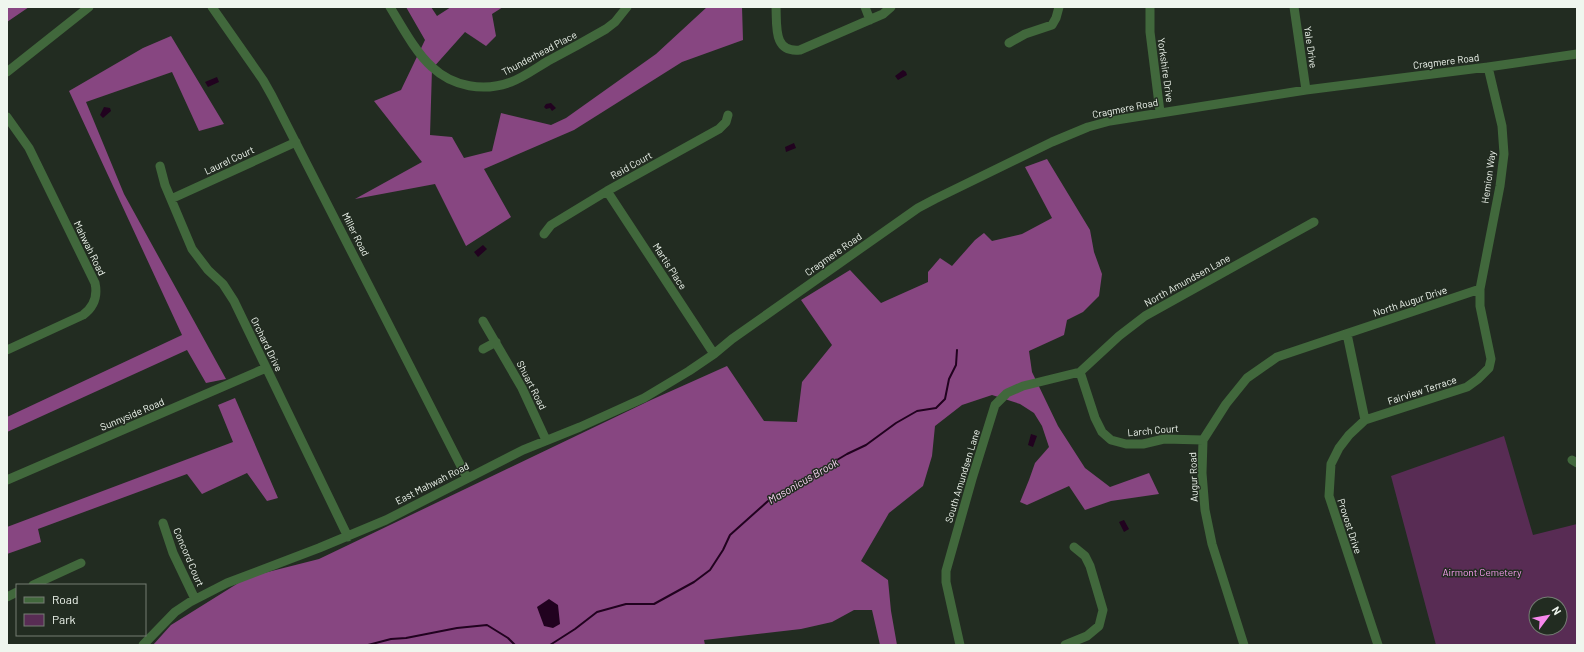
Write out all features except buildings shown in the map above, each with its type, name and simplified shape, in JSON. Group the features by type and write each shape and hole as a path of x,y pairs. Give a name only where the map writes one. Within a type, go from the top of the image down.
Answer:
{"street":[{"path":"7,72 89,7"},
{"name":"Miller Road","path":"212,7 263,80 467,478"},
{"name":"Thunderhead Place","path":"390,7 424,59 431,66 439,73 458,83 480,87 501,85 521,77 606,29 615,22 627,7"},
{"path":"776,7 779,41 784,47 791,51 800,50 870,20 883,14 891,7"},
{"path":"865,7 870,20"},
{"path":"1009,43 1025,34 1052,25 1059,7"},
{"name":"Yorkshire Drive","path":"1150,7 1150,32 1160,112"},
{"name":"Yale Drive","path":"1294,7 1306,90"},
{"name":"Cragmere Road","path":"732,339 918,208 1052,142 1088,127 1110,121 1160,112 1208,106 1306,90 1577,54"},
{"name":"Hemion Way","path":"1480,289 1500,186 1504,154 1502,126 1488,67"},
{"name":"Reid Court","path":"544,234 551,225 607,191 719,128 726,122 728,115"},
{"name":"Mahwah Road","path":"7,117 29,148 95,284 96,295 92,307 83,315 7,350"},
{"name":"Laurel Court","path":"171,199 296,142"},
{"name":"Orchard Drive","path":"160,166 162,176 192,249 208,270 229,292 348,537"},
{"name":"Martis Place","path":"607,191 714,354"},
{"name":"North Amundsen Lane","path":"1080,372 1119,336 1145,316 1314,222"},
{"name":"North Augur Drive","path":"1347,334 1480,289"},
{"name":"Fairview Terrace","path":"1364,420 1467,387 1489,368 1491,359 1480,306 1480,289"},
{"name":"Shuart Road","path":"483,321 522,388 546,440"},
{"path":"1347,334 1364,420"},
{"name":"Augur Road","path":"1244,645 1211,538 1205,510 1202,474 1203,440 1226,404 1247,378 1277,357 1347,334"},
{"name":"East Mahwah Road","path":"143,645 175,612 195,599 227,583 348,537 386,520 523,450 580,427 644,398 667,386 714,354 732,339"},
{"path":"483,349 496,342"},
{"name":"Sunnyside Road","path":"7,480 266,368"},
{"name":"Larch Court","path":"1080,372 1095,418 1102,432 1111,440 1126,444 1143,444 1164,438 1203,440"},
{"name":"South Amundsen Lane","path":"960,645 946,582 946,571 995,405 1007,393 1023,386 1080,372"},
{"name":"Provost Drive","path":"1364,420 1339,448 1331,464 1329,496 1378,645"},
{"name":"Concord Court","path":"162,523 173,553 195,599"},
{"path":"1065,645 1087,636 1099,626 1103,610 1090,566 1085,556 1074,547"},
{"path":"34,584 81,563"},
{"path":"7,597 16,592"}],"green space":[{"name":"Airmont Cemetery","path":"1504,436 1533,535 1577,524 1577,645 1436,645 1391,476"}],"shaded area":[{"path":"7,7 29,7 7,22"},
{"path":"406,7 431,7 437,16 451,7 503,7 492,14 496,36 486,46 465,32 432,69 430,135 452,137 464,158 492,151 501,113 551,125 566,118 656,54 707,7 742,7 743,40 682,62 574,130 484,169 511,217 466,246 435,184 355,199 422,162 374,101 401,90 425,40"},
{"path":"171,36 224,124 199,131 172,72 86,102 124,194 226,379 206,383 187,350 7,432 7,417 182,335 69,91 143,48"},
{"path":"903,70 907,75 898,80 895,76"},
{"path":"217,77 219,82 208,87 205,82"},
{"path":"551,103 556,108 552,111 550,108 546,109 544,107 546,104"},
{"path":"104,107 110,108 111,111 103,118 100,115"},
{"path":"794,143 796,148 786,152 785,147"},
{"path":"1047,159 1090,230 1094,252 1102,274 1099,296 1083,312 1067,320 1064,335 1029,351 1032,372 1058,426 1085,468 1110,487 1149,473 1159,494 1111,501 1085,510 1069,486 1027,505 1020,502 1035,463 1049,447 1042,426 1034,413 1020,404 992,395 962,405 935,426 932,456 923,486 889,513 861,561 888,580 891,611 897,645 880,645 872,610 854,610 832,622 801,629 704,640 705,645 153,645 171,625 248,577 319,559 651,400 727,366 764,421 797,422 802,382 832,345 801,300 850,270 881,303 928,282 928,272 940,258 952,266 975,240 984,233 992,241 1022,234 1052,218 1025,167"},
{"path":"483,245 487,249 478,257 474,252"},
{"path":"235,398 278,498 267,501 247,473 202,494 187,474 38,529 41,542 7,554 7,527 233,442 218,405"},
{"path":"1031,434 1037,436 1033,447 1028,445"},
{"path":"1124,520 1129,529 1124,532 1119,522"},
{"path":"549,599 558,605 560,624 553,628 544,626 537,607"}],"waterway":[{"name":"Masonicus Brook","path":"550,645 575,629 597,612 626,604 654,604 694,582 710,570 723,550 730,535 768,501 847,454 866,445 896,423 917,411 936,408 945,399 949,379 956,365 957,350"},
{"name":"Masonicus Brook","path":"368,645 391,639 406,638 457,628 487,625 508,638 515,645"}]}
